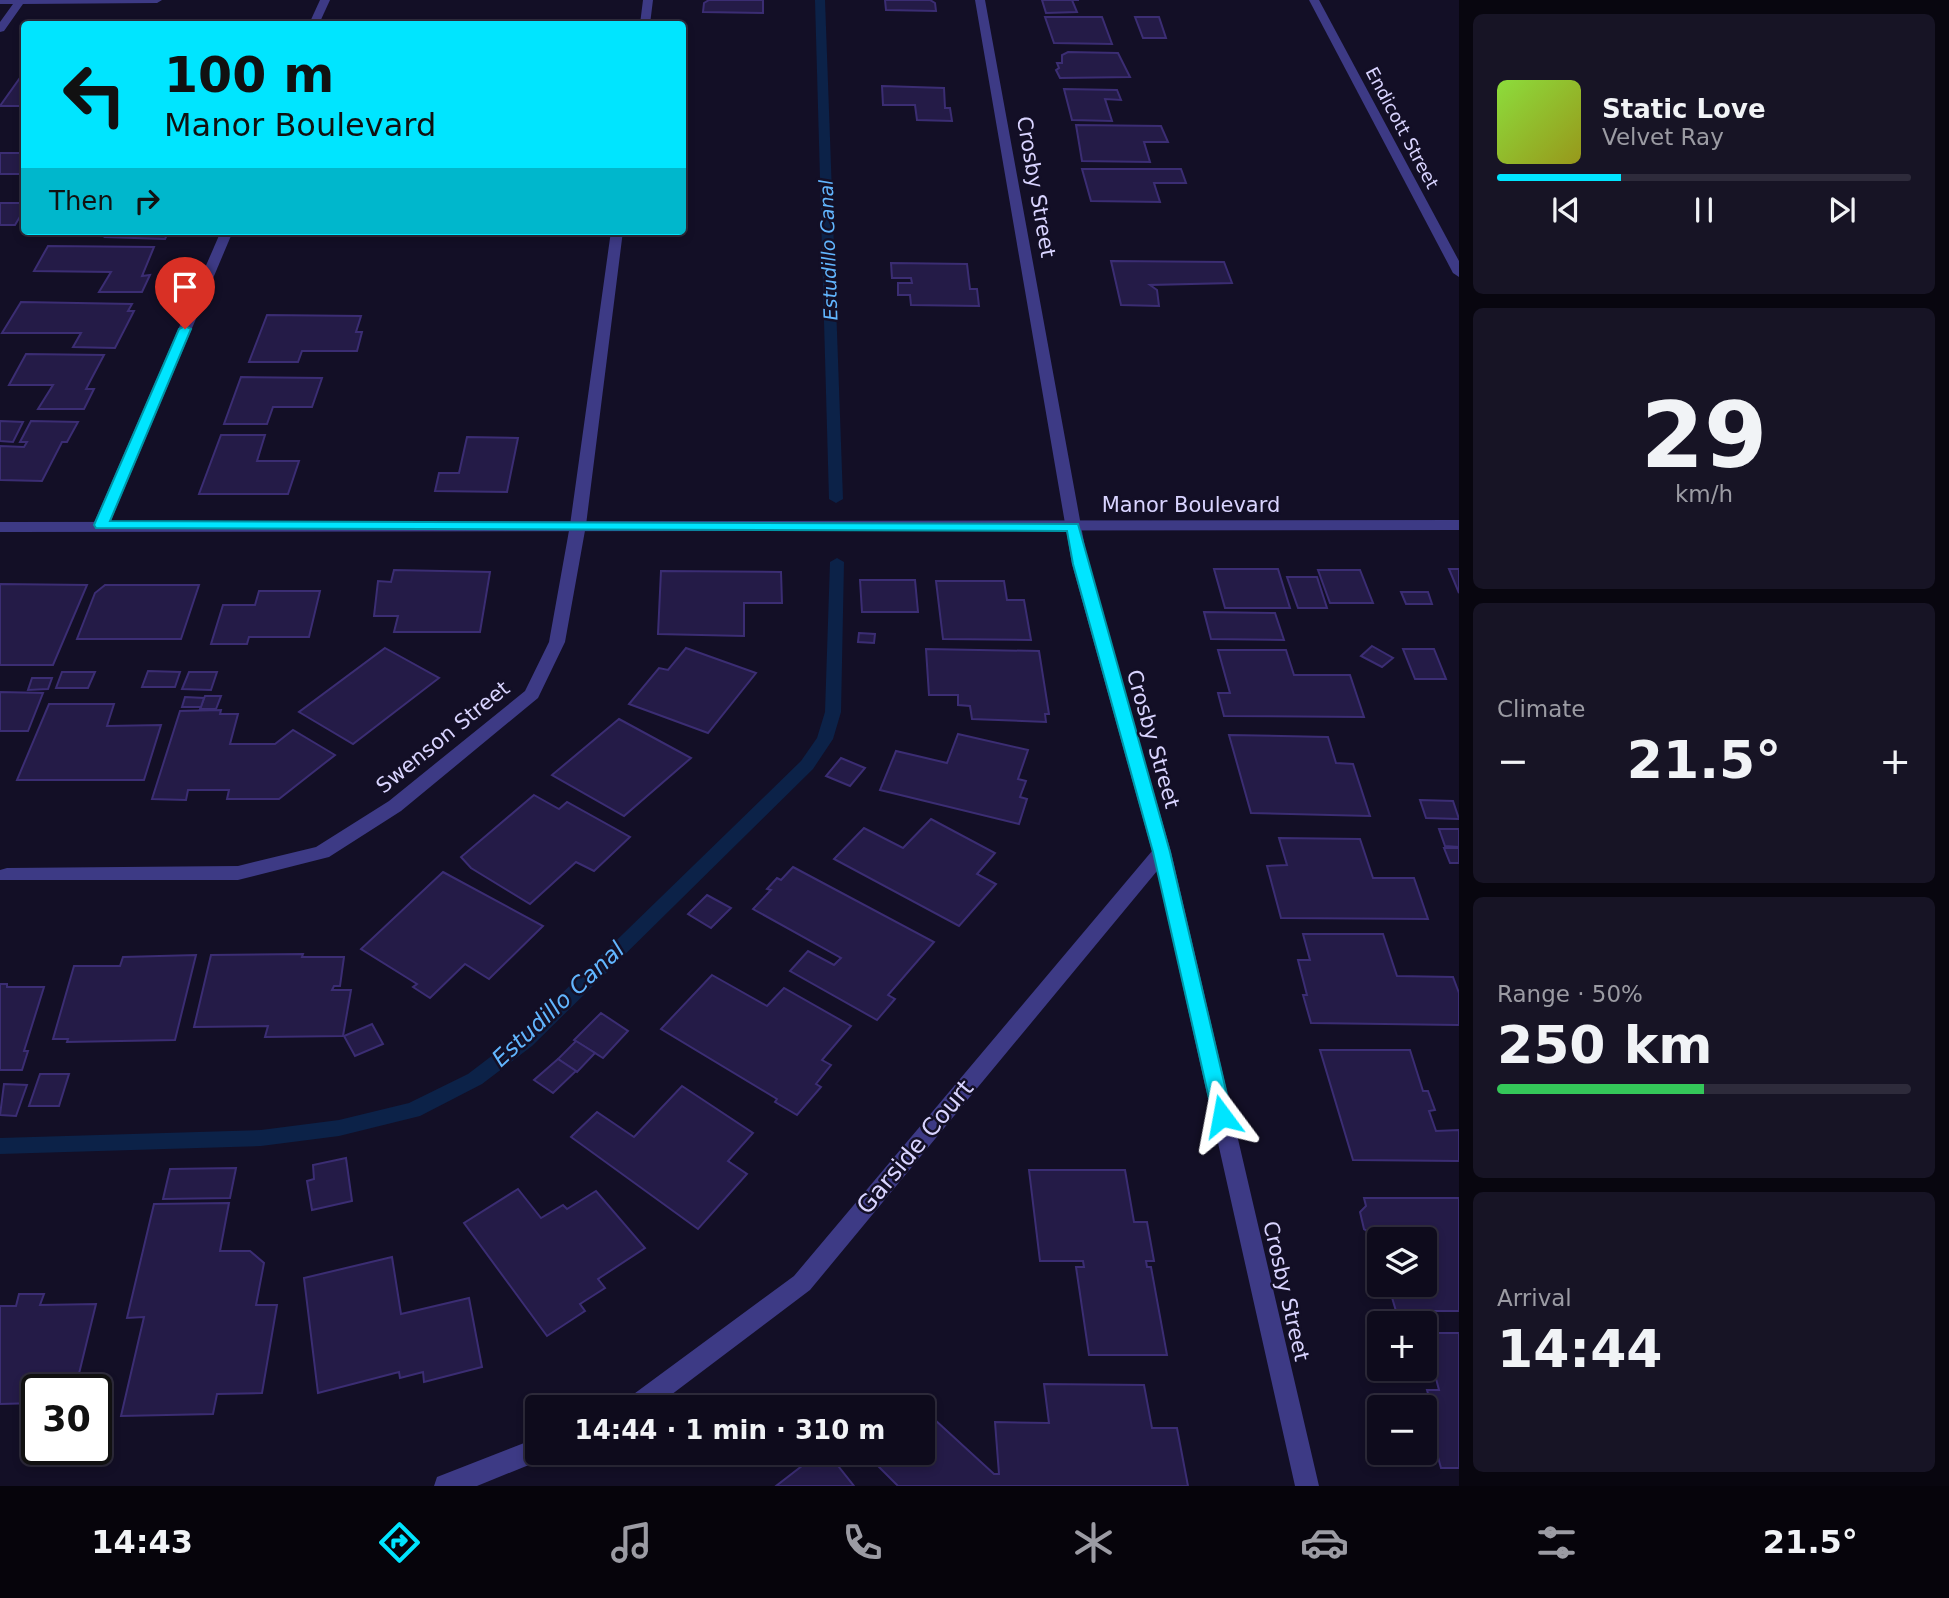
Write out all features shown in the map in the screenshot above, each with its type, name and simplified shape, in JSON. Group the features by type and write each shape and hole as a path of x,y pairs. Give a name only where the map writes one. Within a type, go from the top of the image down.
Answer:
{"street":[{"path":"0,1 156,0"},
{"path":"315,21 325,0"},
{"path":"645,21 648,0"},
{"name":"Crosby Street","path":"980,0 1080,564 1162,852 1307,1486"},
{"name":"Endicott Street","path":"1314,0 1459,273"},
{"path":"0,29 20,1"},
{"path":"101,525 225,235"},
{"name":"Swenson Street","path":"7,875 238,873 322,852 395,806 532,694 558,642 578,525 616,235"},
{"name":"Manor Boulevard","path":"0,527 1459,525"},
{"name":"Garside Court","path":"652,1395 802,1283 1162,852"},
{"path":"446,1486 525,1455"}],"building":[{"path":"709,0 763,0 763,13 703,12 704,3"},
{"path":"885,0 930,0 935,3 936,11 886,10"},
{"path":"1042,0 1072,0 1077,12 1046,13"},
{"path":"1045,17 1102,17 1112,44 1054,43"},
{"path":"1135,17 1159,17 1166,38 1143,38"},
{"path":"1068,52 1118,53 1130,77 1060,78 1056,70 1059,68 1057,63 1062,63 1062,55"},
{"path":"21,76 21,106 0,106"},
{"path":"882,86 944,88 945,108 950,108 952,121 917,120 915,105 883,105"},
{"path":"1064,89 1117,90 1121,100 1105,99 1112,121 1072,120"},
{"path":"1076,125 1161,126 1168,142 1144,142 1150,162 1082,161"},
{"path":"0,153 21,153 21,174 0,174"},
{"path":"1082,169 1181,169 1186,183 1154,183 1160,202 1091,201"},
{"path":"0,203 21,203 21,215 15,225 0,225"},
{"path":"106,235 167,235 165,239 105,237"},
{"path":"48,246 154,247 142,276 150,275 142,292 99,292 111,272 34,271"},
{"path":"1111,261 1224,262 1232,283 1150,285 1157,290 1159,306 1121,305"},
{"path":"891,263 967,264 970,289 977,289 979,306 911,305 910,295 898,295 898,283 912,283 911,278 892,278"},
{"path":"21,302 132,304 128,311 134,311 115,348 73,347 81,333 2,333"},
{"path":"267,315 361,316 356,332 362,332 357,351 302,351 298,362 249,362"},
{"path":"26,354 104,355 86,389 94,389 84,409 38,409 53,385 9,385"},
{"path":"241,377 322,378 312,407 273,407 267,424 224,424"},
{"path":"0,421 23,422 13,442 0,441"},
{"path":"31,421 78,422 67,442 62,442 42,481 0,480 0,446 24,447 27,442 20,442"},
{"path":"221,435 265,435 257,461 299,461 288,494 199,494"},
{"path":"467,437 518,438 507,492 435,491 439,473 459,473"},
{"path":"1214,569 1278,569 1290,608 1225,608"},
{"path":"1449,569 1459,569 1459,593"},
{"path":"394,570 490,572 480,632 394,632 398,616 374,616 378,581 391,582"},
{"path":"1318,570 1360,570 1373,603 1330,603"},
{"path":"661,571 781,572 782,603 744,603 744,636 658,634"},
{"path":"1287,577 1317,577 1327,608 1298,608"},
{"path":"860,580 915,580 918,612 862,612"},
{"path":"936,581 1004,581 1007,600 1024,600 1031,640 943,639"},
{"path":"0,584 87,585 53,665 0,665"},
{"path":"105,585 199,585 181,639 77,639 95,593"},
{"path":"259,591 320,591 309,637 249,637 247,644 211,644 223,605 255,605"},
{"path":"1401,592 1428,592 1432,604 1406,604"},
{"path":"1204,612 1275,613 1284,640 1211,639"},
{"path":"859,633 875,634 874,643 858,642"},
{"path":"1372,646 1393,658 1382,667 1361,656"},
{"path":"385,648 439,678 353,744 299,712"},
{"path":"686,648 756,673 708,733 629,704 659,668 668,670"},
{"path":"926,649 1039,651 1049,714 1045,714 1046,722 972,719 970,706 958,705 958,695 929,695"},
{"path":"1403,649 1434,649 1446,679 1415,679"},
{"path":"1218,650 1286,650 1294,675 1350,675 1364,717 1224,716 1218,693 1230,693"},
{"path":"148,671 180,672 175,687 142,687"},
{"path":"62,672 95,672 88,688 56,688"},
{"path":"189,672 217,672 211,690 182,689"},
{"path":"32,678 52,678 48,689 28,690"},
{"path":"0,692 43,693 28,731 0,731"},
{"path":"205,696 221,696 216,709 200,709"},
{"path":"185,697 204,698 201,707 182,707"},
{"path":"49,704 114,704 107,726 161,725 144,780 17,780"},
{"path":"221,710 220,714 238,714 230,744 275,744 293,730 335,755 279,799 227,799 229,790 188,790 186,800 152,799 180,711"},
{"path":"619,719 691,758 624,816 552,775"},
{"path":"958,734 1028,750 1018,779 1026,781 1020,797 1027,799 1019,824 880,790 896,751 947,763"},
{"path":"1229,735 1328,737 1336,763 1353,764 1370,816 1251,813"},
{"path":"841,758 865,768 850,786 826,776"},
{"path":"534,795 559,809 567,802 630,837 594,871 576,862 530,904 471,868 461,857"},
{"path":"1420,800 1453,801 1459,819 1426,818"},
{"path":"931,819 995,853 977,874 996,884 959,926 834,859 864,828 903,848"},
{"path":"1439,829 1459,829 1459,847 1445,846"},
{"path":"1279,838 1360,839 1373,878 1414,878 1428,919 1281,918 1267,866 1287,865"},
{"path":"1444,848 1459,848 1459,863 1450,863"},
{"path":"793,867 934,942 888,995 895,999 877,1020 790,971 808,951 834,965 841,958 753,909 771,890 767,889 777,878 781,880"},
{"path":"443,872 543,926 489,979 465,964 430,998 413,987 417,984 361,949"},
{"path":"707,895 731,908 711,928 688,914"},
{"path":"1303,934 1383,934 1397,976 1453,977 1459,993 1459,1025 1311,1023 1303,995 1307,995 1298,960 1310,960"},
{"path":"303,954 302,957 344,957 340,986 334,986 332,990 351,990 343,1036 265,1037 268,1026 194,1027 211,955"},
{"path":"196,955 175,1040 67,1042 68,1039 53,1039 74,966 120,966 123,957"},
{"path":"712,975 767,1006 784,988 851,1026 822,1060 831,1065 816,1084 821,1087 797,1115 775,1102 777,1099 661,1029"},
{"path":"0,984 7,984 7,987 44,987 24,1051 28,1051 22,1070 0,1070"},
{"path":"601,1013 628,1031 603,1058 574,1040"},
{"path":"372,1024 383,1044 355,1056 344,1036"},
{"path":"576,1041 595,1053 577,1072 558,1059"},
{"path":"1320,1050 1410,1050 1423,1091 1428,1091 1435,1110 1429,1111 1436,1131 1459,1130 1459,1161 1353,1160"},
{"path":"558,1059 576,1071 553,1093 534,1080"},
{"path":"40,1074 69,1074 59,1106 29,1106"},
{"path":"4,1084 27,1085 16,1116 0,1115"},
{"path":"682,1086 753,1133 728,1161 747,1174 698,1229 571,1137 597,1112 634,1137"},
{"path":"346,1158 352,1201 312,1210 307,1181 314,1179 313,1165"},
{"path":"236,1168 230,1198 163,1199 170,1169"},
{"path":"1029,1170 1125,1170 1134,1222 1147,1222 1154,1261 1146,1261 1147,1267 1151,1267 1167,1355 1089,1355 1076,1267 1084,1267 1083,1261 1040,1261"},
{"path":"518,1189 541,1218 563,1205 567,1209 596,1191 645,1248 598,1279 605,1288 580,1304 585,1311 547,1336 464,1223"},
{"path":"1364,1198 1459,1198 1459,1311 1396,1311 1392,1297 1437,1297 1437,1227 1367,1227 1367,1231 1364,1229 1360,1212 1366,1206"},
{"path":"229,1203 220,1251 250,1251 264,1263 256,1305 277,1305 262,1393 217,1394 213,1414 121,1416 144,1317 127,1318 154,1204"},
{"path":"392,1257 401,1314 469,1298 482,1367 424,1382 423,1372 400,1378 399,1372 318,1393 304,1278"},
{"path":"19,1294 44,1294 40,1305 96,1304 79,1374 21,1374 21,1403 0,1404 0,1306 16,1306"},
{"path":"1437,1333 1459,1333 1459,1468 1441,1468 1437,1454 1437,1395 1428,1395 1427,1390 1439,1390"},
{"path":"1044,1384 1144,1385 1152,1428 1177,1428 1188,1486 898,1486 877,1465 935,1465 935,1420 994,1474 999,1474 995,1422 1049,1423"},
{"path":"803,1465 837,1465 854,1486 776,1486"}],"waterway":[{"name":"Estudillo Canal","path":"820,0 836,499"},
{"name":"Estudillo Canal","path":"0,1146 261,1138 339,1128 413,1110 475,1079 525,1041 807,765 825,739 833,712 837,562"}],"route":[{"path":"185,329 101,525 1073,527 1080,564 1162,852 1222,1116"}]}
